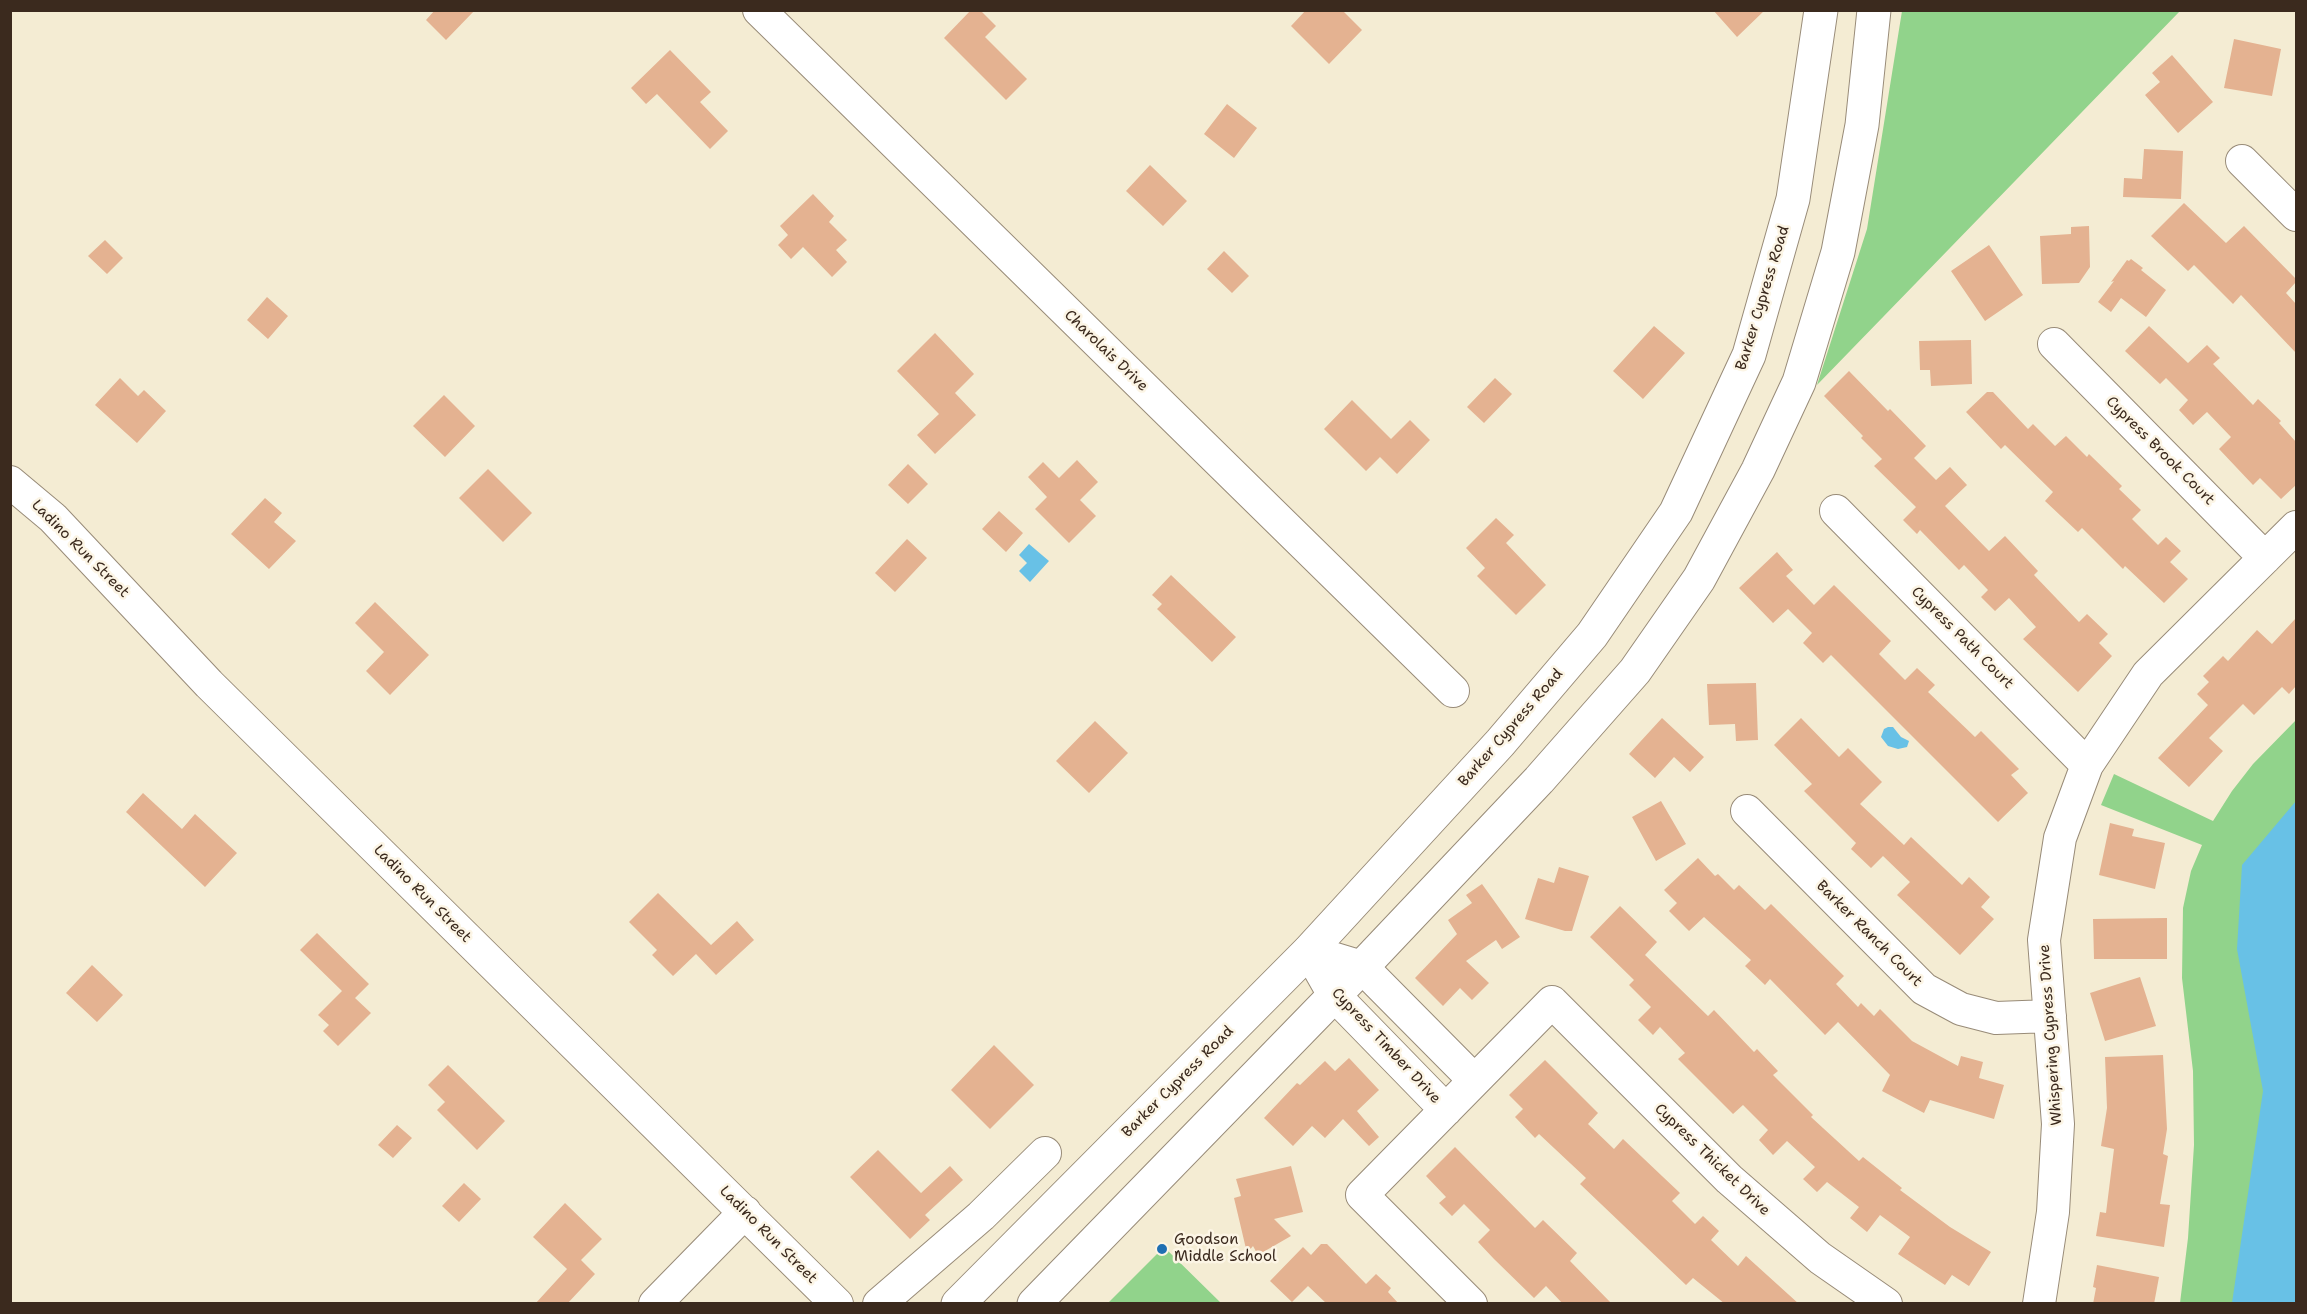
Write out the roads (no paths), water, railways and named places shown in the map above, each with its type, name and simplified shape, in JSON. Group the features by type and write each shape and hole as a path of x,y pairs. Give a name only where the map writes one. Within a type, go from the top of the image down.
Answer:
{"main road":[{"name":"Barker Cypress Road","path":"958,1304 1309,951 1500,743 1592,635 1676,512 1749,356 1793,199 1821,10"},
{"path":"1034,1304 1362,967 1539,780 1635,670 1699,579 1758,470 1799,382 1838,252 1862,125 1875,10"}],"street":[{"name":"Charolais Drive","path":"759,10 1453,691"},
{"path":"2242,161 2296,215"},
{"name":"Cypress Brook Court","path":"2054,344 2265,558"},
{"name":"Ladino Run Street","path":"10,482 53,518 209,684 837,1304"},
{"name":"Cypress Path Court","path":"1836,511 2087,765"},
{"name":"Whispering Cypress Drive","path":"2039,1304 2053,1212 2058,1124 2044,940 2060,838 2087,765 2148,674 2296,527"},
{"name":"Barker Ranch Court","path":"1747,811 1924,989 1960,1009 1996,1018 2050,1016"},
{"path":"1309,951 1362,967 1474,1080"},
{"name":"Cypress Timber Drive","path":"1309,951 1334,995 1446,1110"},
{"name":"Cypress Timber Drive","path":"1471,1304 1362,1195 1552,1002"},
{"name":"Cypress Thicket Drive","path":"1552,1002 1728,1179 1820,1258 1886,1304"},
{"path":"879,1304 981,1216 1045,1153"},
{"path":"655,1304 745,1212"}],"water":[{"path":"1029,544 1049,561 1030,582 1019,571 1027,563 1019,555"},
{"path":"1893,727 1901,737 1909,741 1907,747 1898,749 1888,746 1881,737 1884,729"},
{"path":"2296,801 2296,1303 2232,1303 2263,1091 2237,949 2242,865"}],"place":[{"name":"Goodson Middle School","path":"1162,1249"}]}
